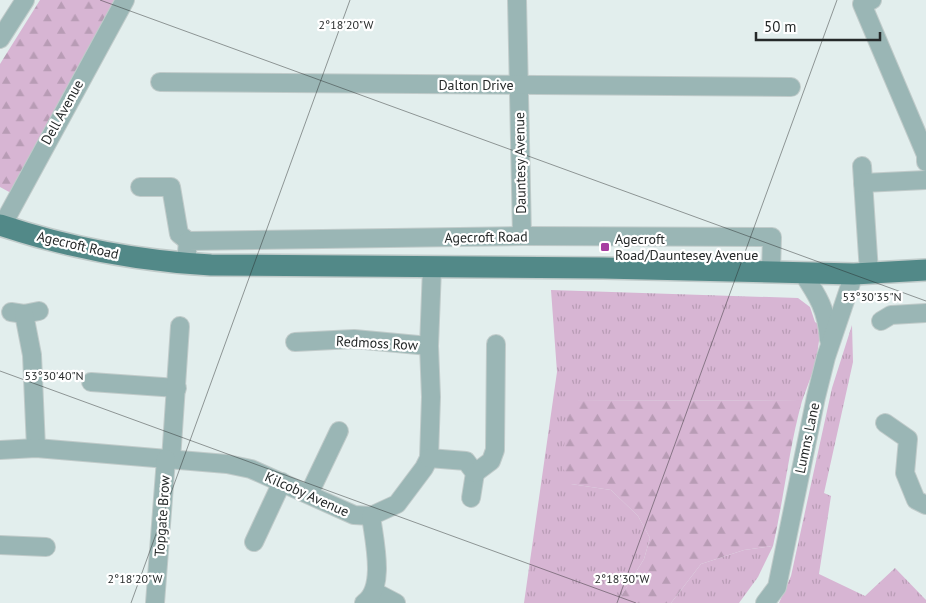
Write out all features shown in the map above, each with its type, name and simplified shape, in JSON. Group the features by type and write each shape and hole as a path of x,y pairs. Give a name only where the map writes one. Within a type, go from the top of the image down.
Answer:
{"main road":[{"name":"Agecroft Road","path":"1,226 89,250 151,261 186,264 771,270 862,273 926,270"}],"street":[{"path":"0,38 25,0"},
{"name":"Dell Avenue","path":"1,226 125,0"},
{"name":"Dauntesy Avenue","path":"517,0 522,236"},
{"path":"872,0 862,4 926,155 926,162"},
{"name":"Dalton Drive","path":"160,82 791,88"},
{"path":"862,273 862,174 926,180"},
{"path":"140,187 171,187 179,234 188,241 186,264"},
{"name":"Agecroft Road","path":"188,241 522,236 772,237 771,270"},
{"path":"396,603 370,597 377,574 372,516 396,504 424,468 429,458 431,397 429,346 432,268"},
{"path":"802,272 823,305 828,320 830,346"},
{"name":"Lumns Lane","path":"765,603 777,587 816,397 830,346 862,273"},
{"path":"25,312 32,355 36,448"},
{"path":"881,321 891,316 926,312"},
{"name":"Topgate Brow","path":"156,603 180,326"},
{"name":"Redmoss Row","path":"295,342 354,339 429,346"},
{"path":"472,498 476,473 491,461 495,450 496,344"},
{"path":"91,382 176,388"},
{"path":"885,423 908,439 905,473 916,500 926,505"},
{"path":"309,494 339,430"},
{"name":"Kilcoby Avenue","path":"0,450 36,448 243,468 282,482 354,515 372,516"},
{"path":"429,458 466,461 476,473"},
{"path":"254,542 282,482"},
{"path":"0,545 46,548"}],"green space":[{"path":"40,0 119,0 11,193 0,187 0,64"},
{"path":"551,290 798,298 810,307 815,322 821,326 816,363 802,401 569,400 571,484 611,490 638,516 650,538 644,559 617,603 524,603 557,372"},
{"path":"852,325 853,362 824,493 831,496 819,574 865,596 895,568 926,600 926,603 779,603 791,576 832,388"},
{"path":"569,400 802,401 773,546 744,550 701,564 671,603 617,603 644,559 650,538 638,516 611,490 571,484 562,466"},
{"path":"773,546 758,577 739,603 671,603 701,564 744,550"}],"place":[{"name":"Agecroft Road/Dauntesey Avenue","path":"605,247"}]}
